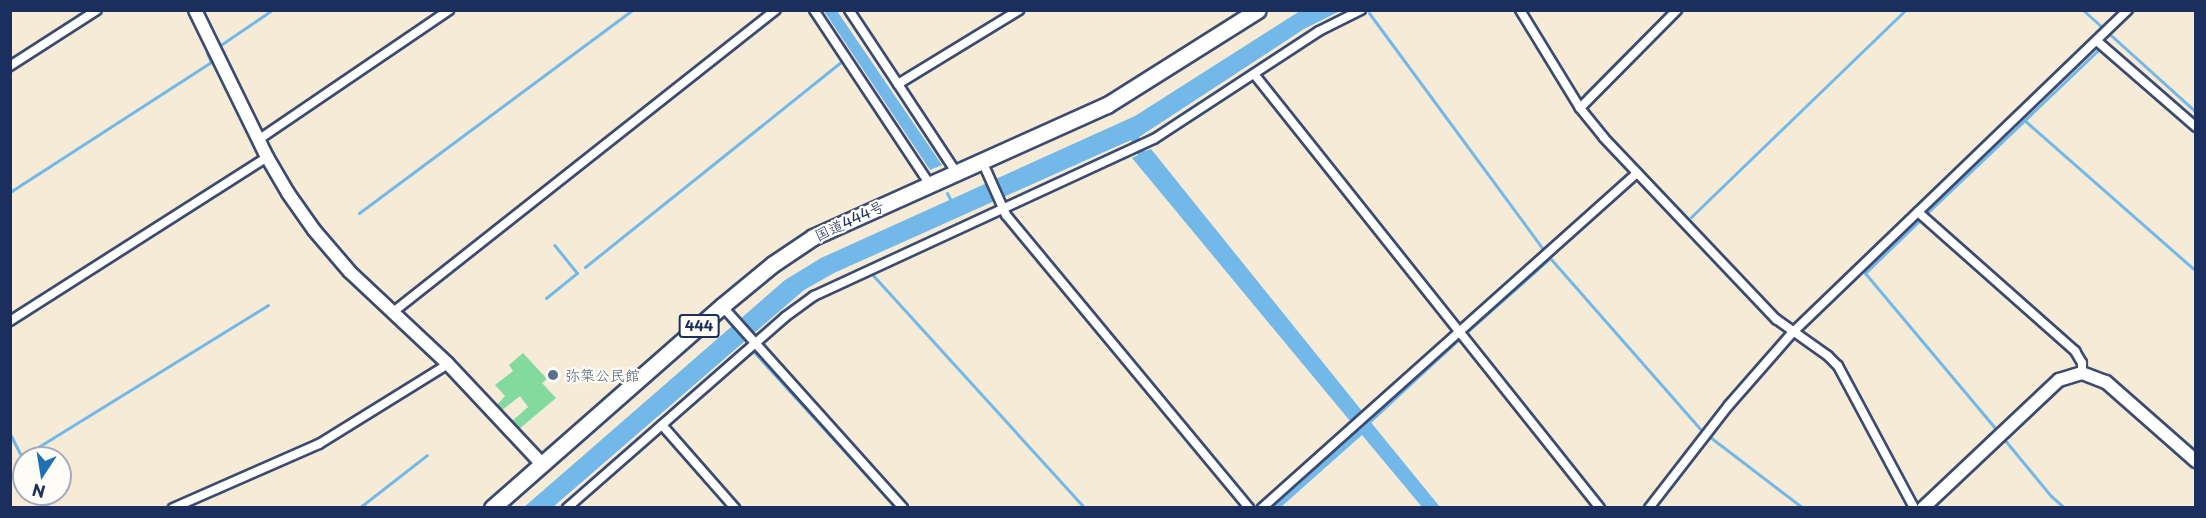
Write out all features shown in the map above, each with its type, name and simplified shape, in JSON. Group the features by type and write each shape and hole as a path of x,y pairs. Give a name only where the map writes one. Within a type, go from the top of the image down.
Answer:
{"highway":[{"name":"国道444号","path":"492,507 722,306 773,264 813,237 953,172 1107,105 1258,10"}],"street":[{"path":"10,66 97,10"},
{"path":"195,10 267,157 288,193 314,230 350,272 448,364 541,463"},
{"path":"258,140 449,10"},
{"path":"392,313 776,10"},
{"path":"814,10 931,183"},
{"path":"849,10 953,172"},
{"path":"898,84 1019,10"},
{"path":"569,506 753,342 823,291 1002,206 1143,145 1319,31 1361,10"},
{"path":"1520,10 1581,108 1604,138 1776,319 1828,356 1838,366 1914,507"},
{"path":"1581,108 1677,10"},
{"path":"1649,507 1729,405 1793,332 2128,10"},
{"path":"2103,35 2196,128"},
{"path":"1254,74 1599,507"},
{"path":"10,321 267,157"},
{"path":"982,161 1002,206 1249,507"},
{"path":"1262,507 1637,172"},
{"path":"1918,212 2075,351 2082,363 2082,373"},
{"path":"722,306 903,507"},
{"path":"173,507 319,444 448,364"},
{"path":"1923,507 2059,380 2082,373 2106,382 2196,461"},
{"path":"662,425 735,507"}],"green space":[{"path":"523,353 547,379 542,383 556,398 518,430 511,422 528,407 520,396 501,411 496,406 505,396 495,385 513,371 509,365"}],"water":[{"path":"824,11 837,11 942,165 930,170"},
{"path":"1300,11 1340,11 1304,29 1139,137 1145,151 1151,149 1362,411 1359,414 1366,422 1369,420 1440,507 1422,507 1362,435 1281,507 1271,507 1360,427 1353,419 1350,421 1132,158 1138,155 1131,140 834,273 804,290 553,507 523,508 785,280 821,258 1135,116"}],"waterway":[{"path":"222,44 272,10"},
{"path":"359,213 632,10"},
{"path":"900,77 1009,10"},
{"path":"1584,95 1669,10"},
{"path":"1691,217 1905,10"},
{"path":"2083,10 2196,112"},
{"path":"1369,13 1542,248"},
{"path":"1927,213 2100,48"},
{"path":"10,192 211,62 207,53"},
{"path":"585,267 843,60"},
{"path":"2024,120 2196,271"},
{"path":"947,193 950,199"},
{"path":"1919,221 1865,273 1995,428"},
{"path":"546,298 577,273 554,245"},
{"path":"1467,332 1550,258 1702,431"},
{"path":"870,272 1085,508"},
{"path":"40,446 268,305"},
{"path":"1368,423 1459,339"},
{"path":"754,352 896,508"},
{"path":"10,434 16,446"},
{"path":"1710,437 1803,508"},
{"path":"2004,439 2051,496 2065,508"},
{"path":"359,508 427,455"}],"place":[{"name":"弥築公民館","path":"553,375"}]}
